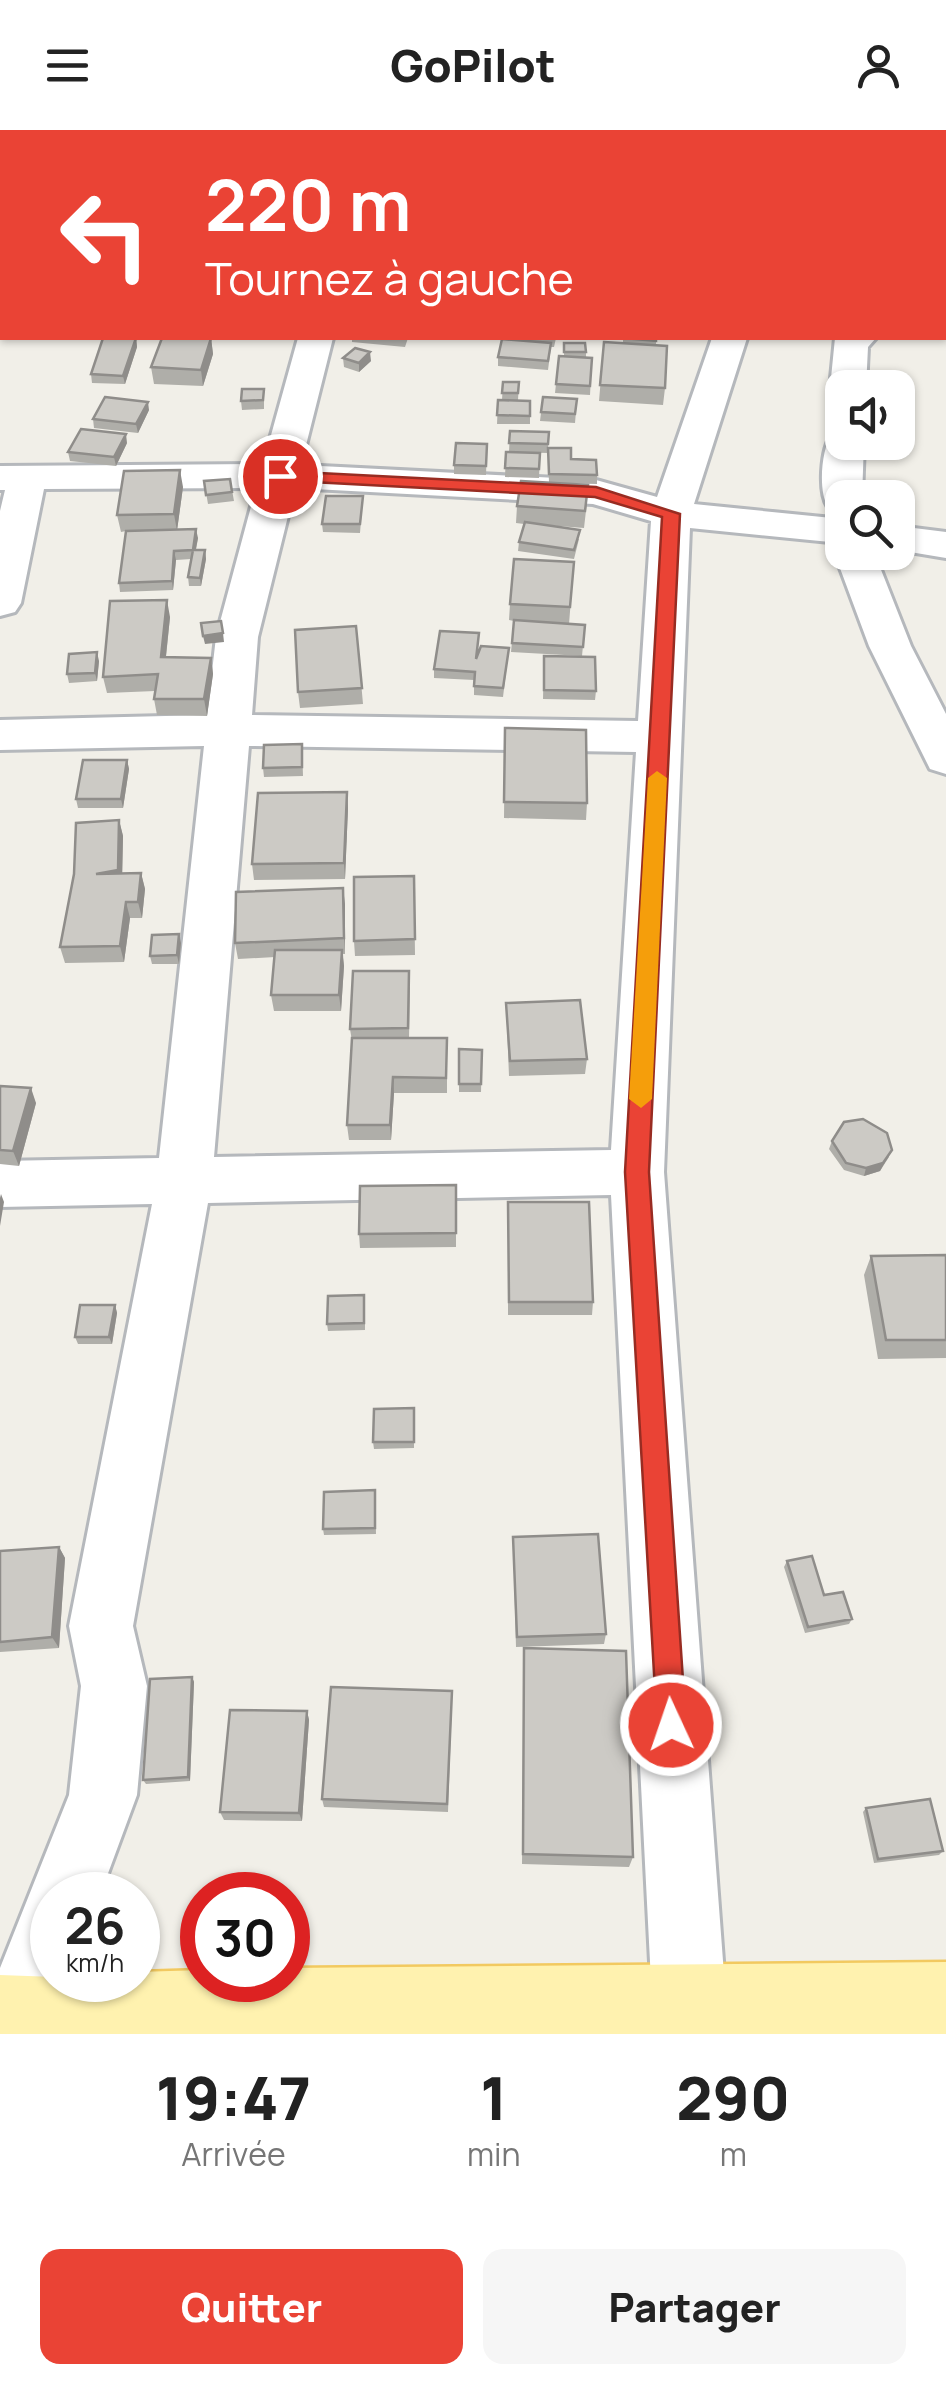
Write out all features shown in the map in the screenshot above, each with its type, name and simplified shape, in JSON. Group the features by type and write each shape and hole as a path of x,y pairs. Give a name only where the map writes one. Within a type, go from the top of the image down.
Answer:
{"main road":[{"path":"9,2014 395,2019 688,2001 946,2000"}],"street":[{"path":"73,1872 103,1795 114,1686 100,1626 184,1182 238,637 314,340"},
{"path":"688,2001 637,1172 671,514 729,340"},
{"path":"849,370 850,342 854,340"},
{"path":"0,603 14,478 280,476 596,492 671,514 825,528"},
{"path":"915,540 946,545"},
{"path":"861,570 890,646 946,758"},
{"path":"0,735 228,730 660,737"},
{"path":"0,1184 637,1172"},
{"path":"9,2014 30,1971"}],"building":[{"path":"102,340 135,340 123,376 91,374"},
{"path":"161,340 210,340 201,370 151,367"},
{"path":"502,340 551,343 548,361 498,357"},
{"path":"604,342 667,346 665,388 600,385"},
{"path":"564,343 585,343 586,352 564,352"},
{"path":"355,348 370,352 359,363 343,358"},
{"path":"559,356 592,358 590,386 556,384"},
{"path":"503,382 519,382 518,393 502,393"},
{"path":"242,389 264,389 263,400 241,401"},
{"path":"105,397 148,402 136,424 93,419"},
{"path":"543,397 577,399 575,414 541,412"},
{"path":"498,400 530,401 530,416 497,415"},
{"path":"81,429 126,434 114,457 68,452"},
{"path":"510,431 549,432 548,444 509,443"},
{"path":"456,443 487,444 486,466 454,465"},
{"path":"548,448 571,448 571,459 596,460 597,475 549,474"},
{"path":"506,452 540,453 539,469 505,468"},
{"path":"180,470 174,514 117,515 124,471"},
{"path":"230,479 232,492 206,495 204,481"},
{"path":"521,481 588,485 585,511 517,506"},
{"path":"326,496 363,496 360,524 322,524"},
{"path":"525,522 580,530 574,550 519,542"},
{"path":"196,529 193,550 174,551 172,581 119,583 126,531"},
{"path":"193,550 205,550 200,578 188,577"},
{"path":"514,559 574,562 570,607 510,604"},
{"path":"167,600 161,657 211,658 204,699 154,699 158,674 103,677 110,601"},
{"path":"514,620 585,625 583,647 512,643"},
{"path":"221,621 223,633 203,636 201,623"},
{"path":"356,626 362,688 298,692 295,630"},
{"path":"440,631 479,633 476,659 481,646 509,648 503,688 474,686 475,672 434,669"},
{"path":"97,652 95,673 67,674 69,654"},
{"path":"544,656 595,657 596,691 544,690"},
{"path":"505,728 586,730 587,803 504,802"},
{"path":"302,744 302,767 263,768 264,745"},
{"path":"83,760 127,760 121,799 76,799"},
{"path":"347,792 344,863 252,864 258,793"},
{"path":"119,820 118,870 96,874 141,873 138,902 126,902 120,946 60,947 74,874 76,823"},
{"path":"414,876 415,939 354,941 354,877"},
{"path":"343,888 344,938 235,943 236,892"},
{"path":"179,934 177,955 150,956 152,935"},
{"path":"275,950 342,950 339,995 271,995"},
{"path":"353,971 409,971 408,1028 350,1029"},
{"path":"580,1000 587,1059 510,1061 506,1003"},
{"path":"352,1038 447,1038 446,1078 393,1077 390,1125 347,1125"},
{"path":"459,1049 482,1050 481,1084 459,1084"},
{"path":"0,1086 31,1088 13,1151 0,1150"},
{"path":"863,1119 887,1133 892,1150 883,1163 866,1168 846,1163 832,1141 844,1122"},
{"path":"456,1185 456,1233 359,1234 360,1186"},
{"path":"508,1202 589,1202 593,1302 509,1302"},
{"path":"946,1255 946,1340 886,1340 871,1256"},
{"path":"364,1295 364,1323 327,1324 328,1296"},
{"path":"80,1305 115,1305 109,1337 75,1337"},
{"path":"414,1408 414,1442 373,1442 374,1409"},
{"path":"375,1490 375,1528 323,1529 324,1492"},
{"path":"598,1534 606,1634 517,1637 513,1537"},
{"path":"59,1547 52,1637 0,1642 0,1551"},
{"path":"812,1556 824,1595 843,1592 852,1619 808,1627 787,1561"},
{"path":"524,1648 626,1651 633,1857 523,1854"},
{"path":"192,1677 188,1777 143,1780 150,1679"},
{"path":"331,1687 452,1691 447,1804 322,1799"},
{"path":"230,1710 307,1711 299,1813 220,1812"},
{"path":"930,1799 943,1851 878,1859 866,1808"}],"slow traffic":[{"path":"641,1099 657,778"}],"route":[{"path":"280,476 596,492 671,514 637,1172 671,1725"}]}
